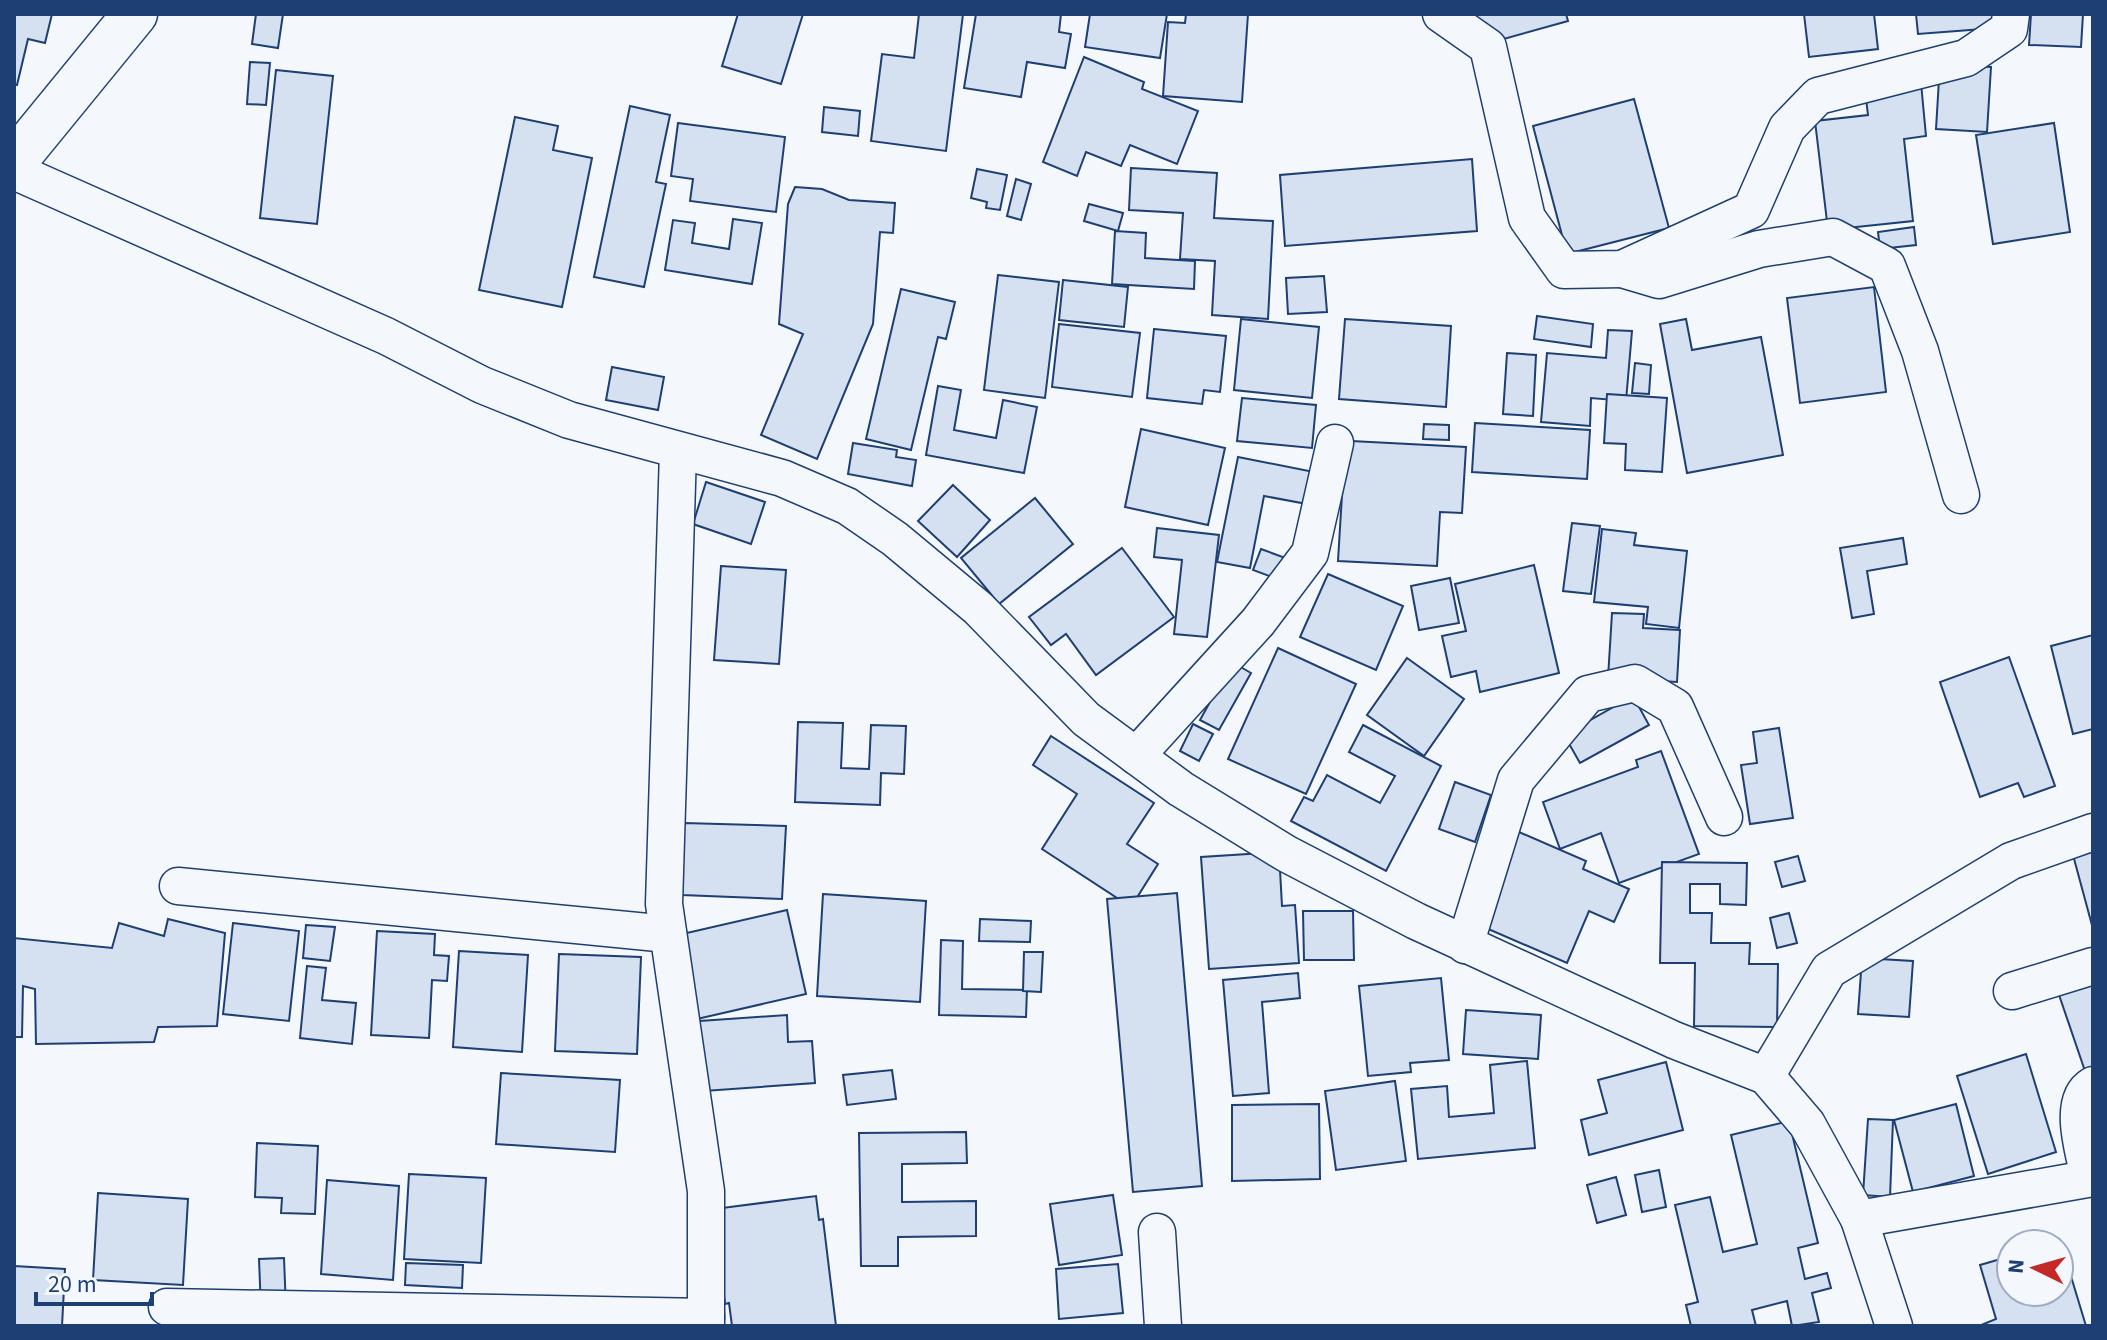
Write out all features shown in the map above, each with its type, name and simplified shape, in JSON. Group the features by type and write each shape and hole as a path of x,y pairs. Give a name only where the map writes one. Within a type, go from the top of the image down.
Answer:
{"street":[{"path":"14,162 135,14"},
{"path":"1441,14 1488,47 1527,218 1564,270 1622,269 1659,280 1759,249 1833,237 1887,266 1920,351 1961,495"},
{"path":"1622,269 1751,210 1787,128 1818,96 1966,58 2009,29 2011,14"},
{"path":"14,171 386,336 482,385 569,420 782,478 847,506 895,539 978,608 1086,719 1181,789 1287,854 1465,945 1674,1040 1766,1076 1807,1124 1859,1219 1894,1326"},
{"path":"1136,756 1258,622 1310,553 1335,443"},
{"path":"167,1307 706,1322 706,1191 664,904 678,452"},
{"path":"1465,945 1516,780 1588,694 1635,683 1675,707 1724,817"},
{"path":"1766,1076 1829,970 2011,861 2093,832"},
{"path":"178,886 668,934"},
{"path":"2012,991 2093,966"},
{"path":"1859,1219 2091,1178 2078,1112 2087,1088 2093,1085"},
{"path":"1157,1232 1163,1326"}],"building":[{"path":"14,14 52,14 45,43 28,39 17,85 14,84"},
{"path":"256,14 283,14 278,48 252,44"},
{"path":"738,14 803,14 781,84 722,66"},
{"path":"919,14 963,14 946,151 871,141 882,54 914,58"},
{"path":"976,14 1061,14 1059,32 1071,34 1065,68 1027,62 1021,97 964,88"},
{"path":"1090,14 1167,14 1160,58 1085,47"},
{"path":"1186,14 1248,14 1242,102 1163,96 1168,22 1185,23"},
{"path":"1474,14 1566,14 1568,21 1482,45"},
{"path":"1804,14 1874,14 1878,49 1809,57"},
{"path":"1916,14 1995,14 1996,28 1918,34"},
{"path":"2031,14 2083,14 2081,47 2029,45"},
{"path":"1084,57 1144,82 1142,89 1198,111 1177,164 1130,145 1121,166 1086,152 1077,176 1043,162"},
{"path":"250,62 270,63 266,105 247,104"},
{"path":"1940,63 1991,67 1987,132 1936,129"},
{"path":"276,70 333,76 317,224 260,218"},
{"path":"1921,83 1926,136 1904,139 1913,221 1828,230 1815,121 1868,115 1865,90"},
{"path":"1634,99 1669,228 1567,254 1533,126"},
{"path":"630,106 670,115 656,182 666,184 644,287 594,277"},
{"path":"824,107 860,111 858,136 822,132"},
{"path":"515,117 558,126 553,150 592,158 562,307 479,290"},
{"path":"678,123 785,137 776,212 690,201 693,179 671,176"},
{"path":"2054,123 2070,232 1993,244 1976,135"},
{"path":"1472,159 1477,231 1285,246 1280,175"},
{"path":"1131,168 1217,173 1214,218 1273,221 1268,319 1212,315 1215,261 1180,259 1183,213 1129,210"},
{"path":"977,169 1007,175 1000,210 986,208 987,202 971,198"},
{"path":"1016,179 1031,184 1021,220 1007,216"},
{"path":"795,187 822,189 849,200 895,203 893,233 880,232 873,324 817,459 761,435 803,334 779,324 788,204"},
{"path":"1089,204 1123,213 1118,231 1084,221"},
{"path":"733,219 762,223 752,284 665,270 673,220 695,223 692,243 729,249"},
{"path":"1914,227 1916,245 1880,249 1878,232"},
{"path":"1115,231 1146,233 1145,258 1195,261 1194,289 1112,284"},
{"path":"998,275 1059,282 1045,398 984,390"},
{"path":"1324,276 1327,312 1288,314 1286,278"},
{"path":"1063,280 1128,287 1124,327 1059,320"},
{"path":"1874,287 1886,392 1800,403 1787,298"},
{"path":"901,289 955,302 946,339 938,337 911,450 866,439"},
{"path":"1537,316 1593,324 1591,347 1534,339"},
{"path":"1241,319 1319,327 1312,398 1234,390"},
{"path":"1345,319 1451,326 1446,407 1339,399"},
{"path":"1686,319 1692,350 1761,337 1783,455 1687,473 1660,324"},
{"path":"1059,324 1140,333 1132,397 1052,387"},
{"path":"1154,329 1226,336 1220,392 1204,390 1202,404 1147,398"},
{"path":"1608,330 1632,331 1626,401 1591,398 1590,426 1541,422 1547,353 1606,358"},
{"path":"1507,353 1536,355 1533,416 1503,414"},
{"path":"1635,363 1651,365 1649,394 1632,393"},
{"path":"612,367 664,377 658,410 606,400"},
{"path":"938,386 961,390 954,430 996,438 1003,400 1037,407 1024,473 926,455"},
{"path":"1607,394 1667,398 1662,472 1625,470 1626,444 1604,443"},
{"path":"1242,398 1316,405 1312,448 1237,441"},
{"path":"1475,423 1590,430 1587,479 1472,472"},
{"path":"1424,424 1449,425 1449,440 1423,439"},
{"path":"1141,429 1225,448 1208,525 1125,507"},
{"path":"1332,440 1466,447 1462,513 1440,512 1437,566 1338,561 1343,478"},
{"path":"853,443 897,450 896,457 916,460 912,486 848,474"},
{"path":"1238,457 1314,472 1307,504 1264,496 1250,568 1217,562"},
{"path":"706,482 765,502 751,544 693,524"},
{"path":"953,485 990,520 957,557 918,521"},
{"path":"1035,498 1073,544 999,604 961,558"},
{"path":"1572,523 1600,526 1591,594 1563,591"},
{"path":"1157,528 1219,535 1207,637 1174,634 1182,560 1154,557"},
{"path":"1602,529 1636,533 1634,545 1687,551 1679,628 1646,624 1648,607 1594,602"},
{"path":"1903,538 1907,564 1867,571 1874,614 1852,618 1840,548"},
{"path":"1122,548 1174,617 1096,675 1066,634 1051,645 1029,617"},
{"path":"1261,549 1299,563 1291,584 1253,570"},
{"path":"1534,565 1559,673 1480,692 1476,671 1451,677 1442,636 1466,631 1455,584"},
{"path":"721,566 786,570 779,664 714,660"},
{"path":"1328,574 1403,606 1376,670 1300,637"},
{"path":"1450,578 1459,623 1419,630 1411,586"},
{"path":"1612,613 1644,614 1643,628 1680,630 1677,682 1608,678"},
{"path":"2093,635 2093,729 2073,734 2051,646"},
{"path":"1278,648 1356,684 1306,794 1228,759"},
{"path":"2009,657 2055,786 2024,797 2018,783 1980,797 1940,682"},
{"path":"1407,658 1464,699 1424,756 1367,715"},
{"path":"1232,662 1251,673 1219,730 1200,720"},
{"path":"1633,696 1649,725 1580,763 1564,735"},
{"path":"798,722 843,723 841,768 869,769 871,725 906,726 904,774 881,773 880,805 795,802"},
{"path":"1193,724 1213,734 1199,761 1180,751"},
{"path":"1363,725 1441,766 1386,871 1291,821 1304,797 1313,801 1327,775 1380,803 1395,776 1349,752"},
{"path":"1779,728 1793,818 1750,824 1741,765 1757,763 1753,732"},
{"path":"1051,736 1154,803 1127,844 1158,864 1131,907 1042,849 1077,794 1033,765"},
{"path":"1661,751 1699,854 1619,883 1601,833 1560,849 1543,802 1638,767 1636,760"},
{"path":"1455,782 1491,795 1475,842 1439,829"},
{"path":"684,823 786,826 782,899 682,895"},
{"path":"1512,829 1586,861 1583,869 1629,889 1614,922 1589,911 1567,963 1472,922"},
{"path":"2093,850 2093,929 2073,855"},
{"path":"1279,852 1282,906 1295,905 1299,963 1209,969 1201,857"},
{"path":"1798,856 1805,881 1782,887 1775,862"},
{"path":"1662,862 1747,863 1746,905 1720,904 1720,884 1690,884 1690,913 1712,913 1711,943 1750,943 1749,964 1778,964 1777,1027 1694,1026 1695,963 1660,963"},
{"path":"1177,893 1202,1186 1133,1192 1107,899"},
{"path":"823,894 926,901 920,1002 817,996"},
{"path":"787,910 806,994 697,1019 678,935"},
{"path":"1303,911 1353,911 1354,960 1304,960"},
{"path":"1789,913 1797,943 1777,948 1770,918"},
{"path":"168,919 225,933 217,1026 158,1027 154,1042 36,1044 35,989 23,986 22,1037 14,1037 14,938 112,948 119,923 164,936"},
{"path":"980,919 1031,921 1030,942 979,941"},
{"path":"233,923 299,931 289,1021 223,1014"},
{"path":"306,925 335,927 330,961 303,958"},
{"path":"377,931 435,934 434,955 449,956 447,981 432,980 429,1038 371,1035"},
{"path":"941,940 963,941 962,989 1027,990 1026,1017 939,1015"},
{"path":"459,951 528,955 522,1052 453,1047"},
{"path":"1024,952 1043,952 1041,992 1023,991"},
{"path":"559,954 641,957 637,1054 555,1051"},
{"path":"1862,958 1913,961 1909,1017 1858,1014"},
{"path":"307,966 326,968 322,1000 356,1003 352,1044 300,1038"},
{"path":"1298,973 1300,998 1262,1002 1269,1093 1233,1096 1223,980"},
{"path":"2093,977 2093,1068 2085,1071 2057,989"},
{"path":"1441,978 1449,1060 1410,1063 1411,1072 1368,1076 1359,986"},
{"path":"1466,1010 1541,1015 1538,1059 1463,1054"},
{"path":"787,1015 788,1042 812,1041 815,1083 690,1092 685,1022"},
{"path":"2026,1054 2056,1152 1988,1174 1957,1076"},
{"path":"1527,1061 1535,1148 1418,1159 1411,1089 1447,1086 1449,1117 1494,1113 1490,1065"},
{"path":"1666,1062 1683,1130 1589,1155 1581,1120 1607,1113 1598,1080"},
{"path":"892,1070 896,1099 847,1105 843,1075"},
{"path":"501,1073 620,1080 615,1152 496,1144"},
{"path":"1395,1081 1406,1161 1336,1170 1325,1091"},
{"path":"1319,1104 1320,1179 1232,1181 1232,1105"},
{"path":"1956,1104 1974,1176 1913,1192 1894,1120"},
{"path":"1868,1119 1893,1120 1890,1197 1863,1195"},
{"path":"1789,1121 1818,1243 1798,1248 1805,1279 1827,1273 1831,1288 1812,1293 1819,1322 1792,1326 1787,1301 1752,1310 1756,1326 1691,1326 1686,1305 1698,1302 1675,1205 1710,1197 1723,1252 1757,1244 1731,1135"},
{"path":"966,1132 967,1163 902,1164 902,1202 976,1201 976,1236 898,1237 898,1266 861,1266 859,1133"},
{"path":"257,1143 318,1146 315,1214 281,1213 282,1198 255,1197"},
{"path":"1659,1170 1666,1207 1642,1212 1635,1175"},
{"path":"409,1174 486,1178 481,1263 404,1259"},
{"path":"1616,1177 1626,1215 1597,1223 1587,1185"},
{"path":"327,1180 399,1186 393,1280 321,1274"},
{"path":"98,1193 188,1199 183,1285 93,1280"},
{"path":"1113,1195 1122,1255 1059,1265 1050,1204"},
{"path":"816,1196 819,1220 823,1219 836,1326 732,1326 729,1303 725,1304 714,1209"},
{"path":"284,1258 286,1309 261,1310 259,1259"},
{"path":"1995,1261 1995,1308 2075,1308 2075,1290 2086,1326 1979,1326 1996,1319 1980,1265"},
{"path":"406,1263 463,1265 462,1288 405,1285"},
{"path":"1118,1264 1123,1313 1059,1319 1056,1269"},
{"path":"14,1266 65,1269 62,1326 14,1326"}]}
